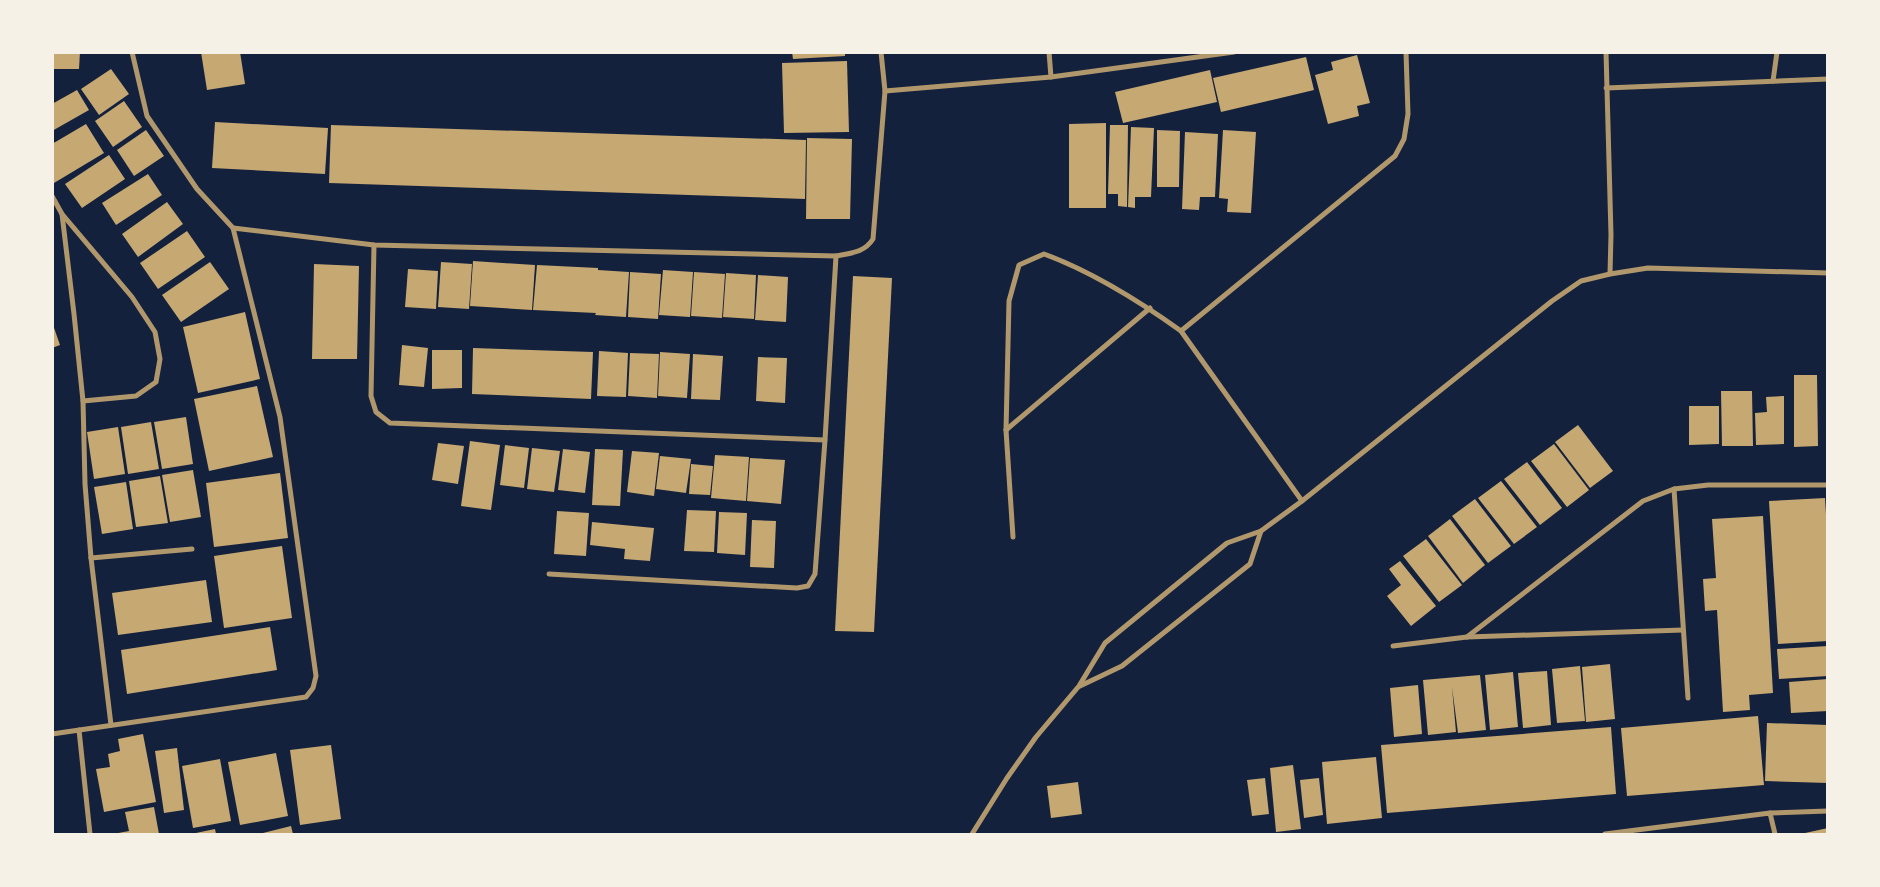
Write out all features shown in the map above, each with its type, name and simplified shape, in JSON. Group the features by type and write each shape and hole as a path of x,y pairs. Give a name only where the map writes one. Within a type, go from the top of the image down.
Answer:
{"street":[{"path":"52,734 306,697 313,688 316,676 280,417 233,228 197,189 147,116 132,52"},
{"path":"233,228 374,244 836,256 858,252 867,248 873,239 885,91 881,52"},
{"path":"1049,52 1051,77"},
{"path":"885,91 1051,77 1234,52"},
{"path":"1181,331 1395,156 1404,139 1408,114 1406,52"},
{"path":"1606,52 1611,235 1610,274"},
{"path":"1773,82 1777,52"},
{"path":"1606,88 1828,79"},
{"path":"52,196 62,214 132,297 155,332 160,359 156,382 136,396 82,401"},
{"path":"62,214 82,401 85,484 91,558 111,725"},
{"path":"374,244 371,396 376,412 390,423 825,440"},
{"path":"1012,537 1006,430 1009,301 1019,265 1044,254 1071,264 1150,308 1181,331 1302,501"},
{"path":"549,574 797,588 808,586 815,574 836,256"},
{"path":"972,834 1007,778 1031,744 1079,686 1105,643 1227,543 1261,531 1302,501 1552,301 1581,281 1648,268 1828,274"},
{"path":"1006,430 1150,308"},
{"path":"1467,637 1643,501 1674,489 1708,485 1828,485"},
{"path":"1674,489 1688,698"},
{"path":"1079,686 1122,666 1250,564 1261,531"},
{"path":"91,558 192,549"},
{"path":"1394,646 1467,637 1683,630"},
{"path":"79,730 90,834"},
{"path":"1605,834 1770,812 1828,811"},
{"path":"1770,812 1775,834"}],"building":[{"path":"52,52 80,52 79,69 52,69"},
{"path":"201,52 240,52 245,84 207,90"},
{"path":"792,52 845,52 845,56 793,59"},
{"path":"1357,55 1370,103 1357,106 1359,116 1328,124 1315,75 1333,70 1331,62"},
{"path":"1306,57 1314,90 1221,112 1213,78"},
{"path":"847,61 849,132 784,133 782,63"},
{"path":"111,69 129,94 99,115 81,89"},
{"path":"1210,70 1217,102 1123,123 1115,92"},
{"path":"77,90 89,110 52,131 52,104"},
{"path":"124,101 142,127 113,147 95,121"},
{"path":"215,122 328,128 325,174 212,168"},
{"path":"1106,123 1106,208 1069,208 1069,124"},
{"path":"86,124 104,153 54,183 52,181 52,144"},
{"path":"331,125 806,140 805,199 329,183"},
{"path":"1110,125 1128,125 1127,207 1118,206 1118,194 1108,194"},
{"path":"1131,127 1154,128 1151,197 1135,197 1135,208 1128,207"},
{"path":"146,130 164,156 134,176 117,150"},
{"path":"1157,130 1180,131 1179,187 1157,187"},
{"path":"1223,130 1256,132 1251,213 1227,212 1228,199 1219,198"},
{"path":"1185,132 1218,134 1215,197 1200,197 1199,210 1182,209"},
{"path":"807,138 852,139 850,219 806,219"},
{"path":"109,155 125,179 82,208 65,184"},
{"path":"148,174 162,195 116,225 102,203"},
{"path":"167,202 183,224 138,257 122,234"},
{"path":"187,231 205,257 158,289 140,263"},
{"path":"473,261 535,265 532,310 470,306"},
{"path":"210,262 229,289 181,322 162,295"},
{"path":"441,262 472,264 469,309 438,307"},
{"path":"314,264 359,266 357,359 312,359"},
{"path":"537,265 598,268 598,270 629,272 626,317 595,315 596,313 533,310"},
{"path":"408,269 438,271 436,309 405,307"},
{"path":"663,270 693,272 690,317 659,315"},
{"path":"630,272 661,274 658,319 628,317"},
{"path":"694,272 725,274 722,318 691,316"},
{"path":"726,273 756,275 754,319 723,317"},
{"path":"758,275 788,277 786,322 755,320"},
{"path":"853,276 892,278 874,632 835,631"},
{"path":"245,312 260,379 198,393 183,327"},
{"path":"52,322 60,345 52,348"},
{"path":"402,345 428,348 424,387 399,385"},
{"path":"473,348 593,352 591,399 472,394"},
{"path":"432,350 462,350 462,388 432,389"},
{"path":"599,351 628,353 626,397 597,396"},
{"path":"660,352 690,354 687,398 658,396"},
{"path":"630,353 659,354 657,398 628,396"},
{"path":"693,354 723,356 720,400 691,399"},
{"path":"758,357 787,358 785,403 756,401"},
{"path":"1794,375 1817,375 1818,446 1794,447"},
{"path":"257,386 273,457 209,471 194,399"},
{"path":"1721,391 1752,391 1753,446 1722,446"},
{"path":"1784,396 1784,444 1756,445 1755,413 1767,412 1766,397"},
{"path":"1689,406 1719,406 1719,444 1689,445"},
{"path":"186,417 193,464 162,469 154,422"},
{"path":"151,422 159,469 128,474 121,427"},
{"path":"1578,425 1613,471 1590,488 1555,442"},
{"path":"118,427 125,474 94,479 87,432"},
{"path":"470,441 500,445 491,510 461,506"},
{"path":"438,443 464,446 458,484 432,480"},
{"path":"1554,444 1589,490 1567,507 1531,461"},
{"path":"505,445 529,448 524,488 500,485"},
{"path":"532,448 560,451 554,492 527,489"},
{"path":"563,449 590,452 585,493 558,490"},
{"path":"595,449 623,450 620,506 592,505"},
{"path":"632,451 659,453 654,496 627,492"},
{"path":"715,455 749,457 746,501 711,498"},
{"path":"660,456 691,459 686,493 656,489"},
{"path":"750,458 785,460 781,504 747,501"},
{"path":"1527,462 1562,508 1540,525 1504,479"},
{"path":"691,464 713,466 710,495 689,494"},
{"path":"193,470 201,517 170,522 162,475"},
{"path":"280,473 288,538 214,547 206,483"},
{"path":"160,476 168,523 136,527 129,481"},
{"path":"1501,481 1537,527 1514,544 1478,498"},
{"path":"126,482 133,529 102,534 94,487"},
{"path":"1825,498 1828,545 1828,641 1778,644 1769,501"},
{"path":"1475,499 1511,546 1488,563 1452,516"},
{"path":"687,510 716,511 714,552 684,551"},
{"path":"557,511 589,513 586,556 554,554"},
{"path":"719,512 747,513 745,555 717,553"},
{"path":"1763,516 1773,693 1749,695 1750,710 1723,712 1717,610 1705,611 1703,579 1716,578 1712,519"},
{"path":"1450,519 1485,565 1463,583 1428,536"},
{"path":"752,520 776,521 774,568 750,567"},
{"path":"592,522 654,528 650,561 624,559 625,549 590,545"},
{"path":"1426,539 1462,585 1439,602 1403,556"},
{"path":"282,546 292,618 224,628 214,556"},
{"path":"1400,561 1436,606 1411,626 1387,596 1401,585 1389,569"},
{"path":"206,580 212,622 118,635 112,593"},
{"path":"270,627 277,670 127,694 121,650"},
{"path":"1828,646 1828,676 1779,679 1777,649"},
{"path":"1610,664 1615,719 1586,722 1582,667"},
{"path":"1580,666 1585,721 1557,723 1552,669"},
{"path":"1547,671 1551,725 1523,728 1518,673"},
{"path":"1513,672 1518,727 1490,730 1485,675"},
{"path":"1480,675 1486,730 1458,733 1452,687 1456,732 1428,735 1423,680"},
{"path":"1828,679 1828,711 1791,713 1789,682"},
{"path":"1418,685 1422,734 1394,737 1390,688"},
{"path":"1758,716 1764,785 1627,796 1621,728"},
{"path":"1767,723 1828,725 1828,783 1765,781"},
{"path":"1611,727 1616,794 1387,813 1381,745"},
{"path":"143,734 156,802 104,812 96,769 110,767 108,754 120,751 118,739"},
{"path":"331,745 341,819 300,825 290,750"},
{"path":"177,748 184,810 164,813 155,751"},
{"path":"276,753 288,816 240,825 228,762"},
{"path":"1376,757 1382,818 1327,824 1322,762"},
{"path":"220,759 231,821 193,828 182,766"},
{"path":"1293,765 1301,829 1276,832 1270,768"},
{"path":"1265,778 1269,814 1252,816 1247,780"},
{"path":"1319,778 1323,815 1304,818 1300,780"},
{"path":"1078,782 1082,814 1051,818 1047,786"},
{"path":"154,807 159,834 113,834 129,831 125,812"},
{"path":"291,826 293,834 259,834"},
{"path":"1828,828 1828,834 1805,834 1805,833"},
{"path":"215,829 216,834 191,834"}]}
